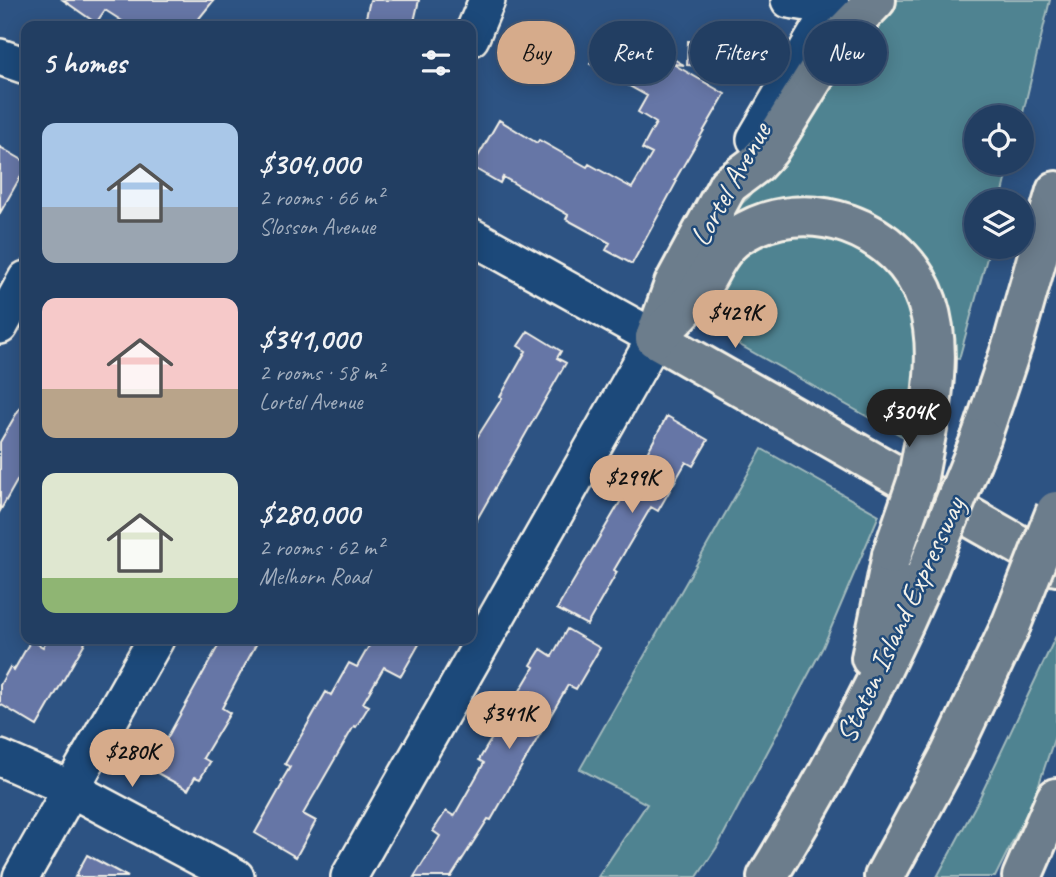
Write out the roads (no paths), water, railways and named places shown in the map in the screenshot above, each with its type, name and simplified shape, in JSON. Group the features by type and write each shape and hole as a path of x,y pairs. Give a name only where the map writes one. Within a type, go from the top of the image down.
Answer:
{"main road":[{"path":"728,185 756,164 769,150 841,36 876,0"},
{"name":"Lortel Avenue","path":"655,338 674,284 728,185"},
{"name":"Staten Island Expressway","path":"768,877 862,708 926,574 981,438 1014,340 1056,191"},
{"path":"862,708 892,555 917,482 930,413 934,337 922,289 905,262 887,244 865,231 839,221 808,216 792,218 761,225 739,235 722,252 695,297 655,338 1056,566"},
{"path":"884,877 950,755 1010,625 1056,511"},
{"path":"1022,877 1056,798"}],"street":[{"path":"476,26 487,0"},
{"name":"Lortel Avenue","path":"728,185 832,7 789,0"},
{"path":"0,57 21,64"},
{"path":"476,239 655,338"},
{"path":"0,326 21,288"},
{"name":"Lortel Avenue","path":"349,877 655,338"},
{"path":"21,877 153,644"},
{"path":"0,758 71,789 236,877"}]}
